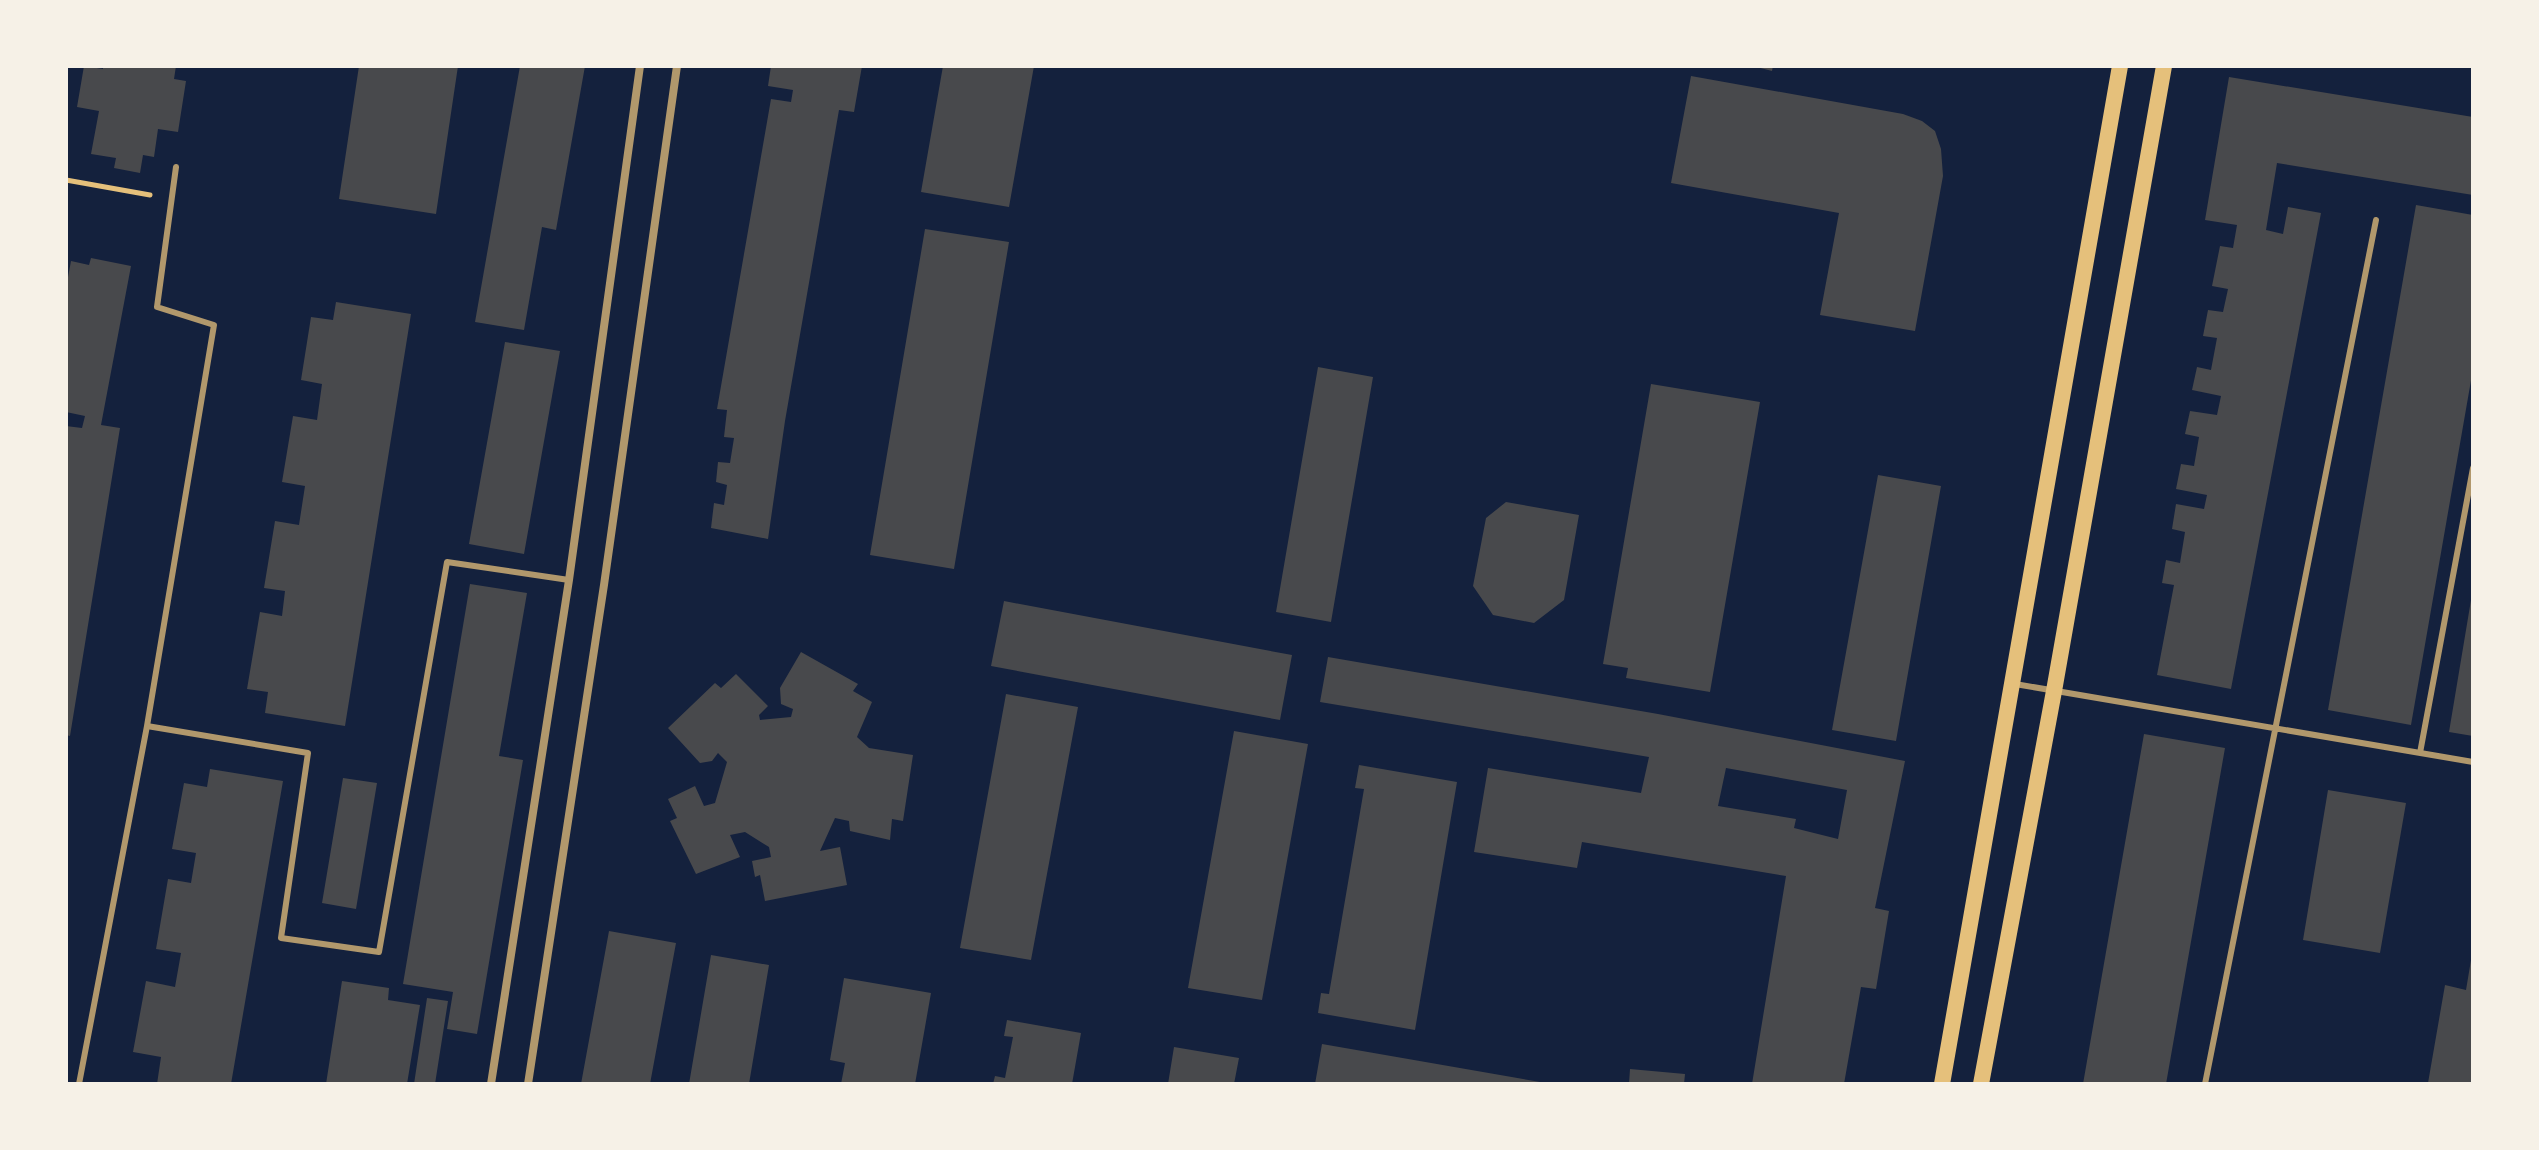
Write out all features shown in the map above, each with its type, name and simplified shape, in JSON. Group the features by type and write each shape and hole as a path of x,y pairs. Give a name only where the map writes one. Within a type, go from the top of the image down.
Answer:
{"main road":[{"path":"1942,1084 2120,66"},
{"path":"1981,1084 2164,66"}],"street":[{"path":"491,1084 569,580 640,66"},
{"path":"528,1084 604,585 677,66"}],"lane":[{"path":"79,1084 147,726 214,325 157,307 176,167"},
{"path":"2205,1084 2376,220"},
{"path":"2420,753 2473,468"},
{"path":"147,726 308,753 281,938 379,952 447,562 569,580"},
{"path":"2012,684 2473,762"}],"path":[{"path":"66,180 171,199"}],"building":[{"path":"84,66 103,69 103,66 176,66 174,79 186,81 178,132 158,129 154,157 143,155 140,173 114,168 116,158 91,154 99,111 77,107"},
{"path":"359,66 458,66 436,214 339,199"},
{"path":"520,66 585,66 556,230 542,227 524,330 475,322"},
{"path":"771,66 862,66 854,112 839,110 785,421 768,539 711,528 714,503 724,505 727,485 716,482 718,462 730,463 734,438 724,437 727,410 717,409 771,99 791,102 793,90 768,86"},
{"path":"943,66 1034,66 1009,207 921,192"},
{"path":"1753,66 1773,66 1772,71"},
{"path":"1691,76 1903,114 1922,121 1935,131 1941,149 1943,176 1915,331 1820,315 1839,213 1671,183"},
{"path":"2229,77 2473,117 2473,195 2277,163 2266,230 2283,234 2288,207 2321,213 2231,689 2157,675 2174,585 2162,583 2166,560 2180,563 2185,532 2172,529 2176,504 2204,509 2207,495 2176,489 2181,464 2194,466 2199,437 2185,434 2190,411 2217,415 2221,396 2192,390 2197,367 2211,370 2217,338 2203,336 2208,310 2223,312 2228,289 2212,286 2220,246 2233,248 2237,225 2205,220"},
{"path":"2416,205 2473,215 2473,369 2411,725 2328,710"},
{"path":"925,229 1009,242 954,569 870,555"},
{"path":"91,258 131,266 101,425 120,428 70,736 66,735 66,426 82,428 85,416 66,412 66,288 71,261 89,265"},
{"path":"336,302 411,314 345,726 265,713 268,692 247,689 260,612 282,616 285,591 264,588 275,521 299,525 305,486 282,482 293,416 317,420 322,384 301,380 311,317 333,320"},
{"path":"505,342 560,351 524,554 469,544"},
{"path":"1318,367 1373,377 1331,622 1276,612"},
{"path":"1651,384 1760,402 1710,692 1626,678 1628,668 1603,664"},
{"path":"1878,475 1941,486 1896,741 1832,730"},
{"path":"1506,502 1579,515 1564,600 1534,623 1493,615 1473,586 1486,518"},
{"path":"470,584 527,593 499,756 523,760 477,1034 447,1029 453,992 403,984"},
{"path":"2473,600 2473,736 2449,732"},
{"path":"1004,601 1292,655 1280,720 991,666"},
{"path":"801,652 858,684 853,691 872,702 857,737 869,748 913,755 903,821 892,819 890,840 850,831 849,821 835,818 820,851 840,847 847,885 765,901 760,875 755,877 752,861 771,857 769,847 745,832 730,835 740,857 696,874 670,821 677,818 668,799 695,786 704,806 715,803 727,762 718,753 712,761 700,763 668,728 715,683 721,688 736,674 768,706 759,715 760,720 791,717 793,709 781,704 780,688"},
{"path":"1328,657 1658,714 1905,761 1875,908 1889,911 1876,989 1861,987 1844,1084 1752,1084 1786,876 1582,842 1577,868 1474,852 1488,768 1641,793 1649,757 1320,702","holes":["1726,768 1847,790 1838,839 1794,828 1796,819 1718,806"]},
{"path":"1006,694 1078,707 1031,960 960,948"},
{"path":"1234,731 1308,744 1262,1000 1188,988"},
{"path":"2144,734 2225,748 2166,1084 2083,1084"},
{"path":"1359,765 1457,782 1415,1030 1318,1013 1321,993 1329,994 1364,789 1355,788"},
{"path":"210,769 283,781 231,1084 157,1084 161,1057 133,1052 146,981 175,987 181,953 156,949 168,879 191,883 196,853 172,849 184,783 207,787"},
{"path":"343,778 377,783 356,909 322,903"},
{"path":"2328,790 2406,803 2380,953 2303,940"},
{"path":"609,931 676,943 650,1084 581,1084"},
{"path":"711,955 769,965 749,1084 689,1084"},
{"path":"2471,960 2473,1084 2428,1083 2445,985 2466,990"},
{"path":"844,978 931,993 915,1084 841,1084 845,1063 830,1060"},
{"path":"342,981 389,988 388,1000 420,1005 407,1084 326,1084"},
{"path":"427,998 448,1001 435,1084 414,1084"},
{"path":"1007,1020 1081,1033 1072,1084 993,1084 995,1076 1005,1078 1013,1037 1004,1036"},
{"path":"1322,1044 1540,1082 1540,1084 1315,1084"},
{"path":"1174,1047 1239,1058 1234,1084 1168,1084"},
{"path":"1630,1069 1685,1074 1684,1084 1629,1084"}]}
